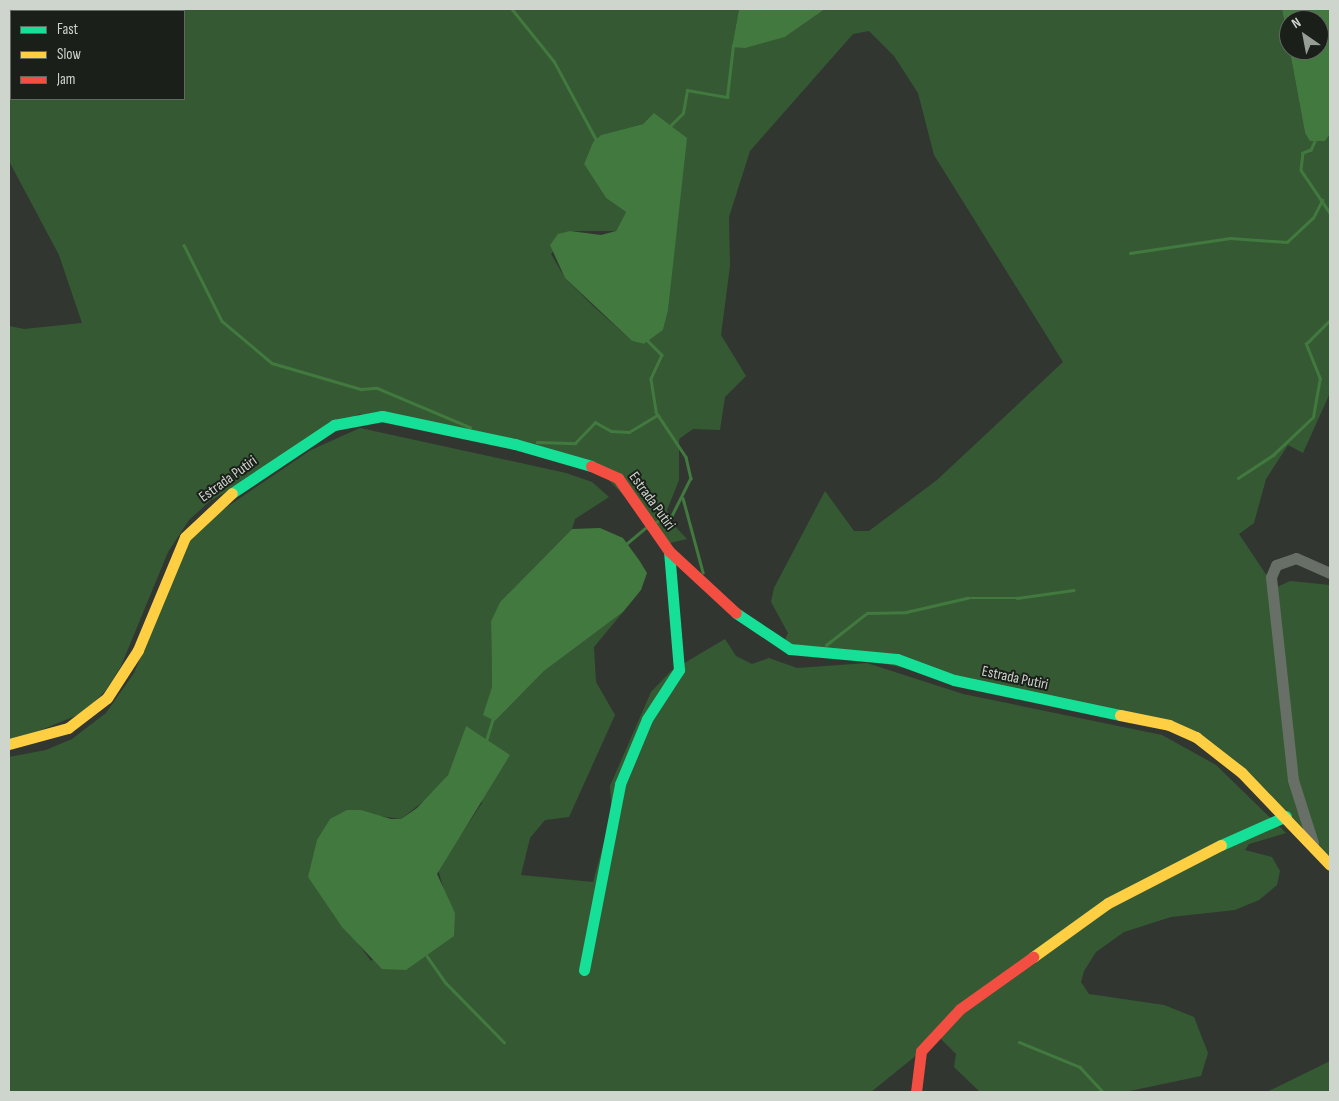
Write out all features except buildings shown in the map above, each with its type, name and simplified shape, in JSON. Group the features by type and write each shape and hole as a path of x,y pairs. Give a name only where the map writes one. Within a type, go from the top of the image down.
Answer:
{"street":[{"name":"Estrada Putiri","path":"9,744 68,728 107,698 138,650 176,556 196,523 217,503 347,420 398,418 594,465 618,478 669,550 743,619 790,649 813,654 879,655 954,680 1169,725 1217,751 1313,843 1330,865"},
{"path":"584,970 620,784 647,719 679,670 669,550"},
{"path":"1313,843 1293,780 1271,577 1276,565 1296,558 1330,573"},
{"path":"916,1092 916,1064 921,1051 960,1009 1108,903 1154,876 1286,816"}],"shaded area":[{"path":"9,9 739,9 732,47 785,37 825,9 1282,9 1279,10 1279,60 1291,60 1305,133 1325,141 1330,134 1330,393 1303,453 1288,445 1266,479 1254,523 1239,534 1275,588 1290,581 1330,585 1330,860 1189,730 784,642 788,633 771,602 774,588 825,491 854,531 869,531 937,480 1063,362 934,155 918,93 894,56 869,31 853,34 750,151 729,217 730,266 721,335 746,376 725,397 720,430 693,429 679,439 679,480 667,510 670,521 687,539 670,543 598,469 359,414 210,501 189,520 168,552 121,666 106,690 85,712 9,743 9,326 24,329 82,323 59,255 9,161","holes":["654,114 686,138 668,311 663,330 644,344 632,341 565,278 551,254 570,231 616,231 626,212 606,198 584,164 593,142 601,135 643,124"]},
{"path":"739,9 825,9 785,37 745,48 732,47"},
{"path":"1282,9 1330,9 1330,134 1325,141 1310,141 1305,133 1292,60 1329,60 1329,10"},
{"path":"654,113 687,138 668,311 663,330 644,344 632,341 565,278 550,245 558,234 570,231 601,235 616,231 626,212 606,198 584,164 593,142 601,135 643,124"},
{"path":"360,428 566,473 592,482 609,497 575,519 572,529 500,602 491,621 492,687 484,715 495,721 544,671 623,612 594,647 596,682 615,715 569,817 545,820 530,838 521,875 593,882 612,813 610,786 651,692 671,671 725,639 736,656 752,664 769,658 797,668 867,663 963,694 1162,735 1216,765 1286,833 1249,844 1245,850 1272,857 1280,871 1277,885 1259,900 1235,910 1171,917 1124,932 1096,952 1084,971 1081,982 1089,994 1164,1005 1194,1017 1208,1053 1201,1076 1125,1092 980,1092 954,1067 956,1054 939,1037 871,1092 9,1092 9,757 46,750 72,739 106,713 134,673 189,541 218,513 311,450","holes":["466,726 482,803 438,869 445,894 371,961 308,876 380,816 401,819 435,792 448,775"]},
{"path":"600,528 623,538 639,560 647,573 641,590 623,612 544,671 495,721 483,715 492,687 491,621 500,602 572,529"},
{"path":"466,726 510,755 437,874 455,913 454,936 406,970 382,969 342,927 308,877 317,840 330,819 347,810 361,810 391,819 401,819 417,808 448,775"},
{"path":"1330,1061 1330,1092 1267,1092"}],"waterway":[{"path":"512,9 554,61 597,141"},
{"path":"668,128 683,113 687,90 727,97 733,45"},
{"path":"1316,139 1311,150 1303,153 1301,170 1330,213"},
{"path":"1130,253 1230,238 1287,242 1313,218 1322,200"},
{"path":"184,245 222,321 272,363 361,389 377,388 470,427"},
{"path":"1238,478 1273,455 1313,417 1320,379 1306,344 1330,320"},
{"path":"647,340 662,355 651,379 656,412 686,457 691,478 672,516 657,522"},
{"path":"537,442 575,443 595,422 611,431 629,432 657,415"},
{"path":"683,498 703,572"},
{"path":"625,545 645,528"},
{"path":"826,645 867,613 906,612 967,598 1017,598 1073,590"},
{"path":"486,741 493,718"},
{"path":"427,956 446,983 504,1042"},
{"path":"1019,1042 1080,1067 1103,1092"}],"traffic: fast":[{"path":"232,493 334,425 382,416 515,444 591,466"},
{"path":"584,970 620,784 647,719 679,670 669,551"},
{"path":"736,613 790,649 897,659 954,680 1120,715"},
{"path":"1221,845 1286,816"}],"traffic: slow":[{"path":"9,744 68,728 107,698 138,650 185,537 232,493"},
{"path":"1120,715 1169,725 1196,737 1242,773 1330,865"},
{"path":"1033,957 1108,903 1221,845"}],"traffic: jam":[{"path":"591,466 618,478 669,551 736,613"},
{"path":"916,1092 921,1051 960,1009 1033,957"}]}
